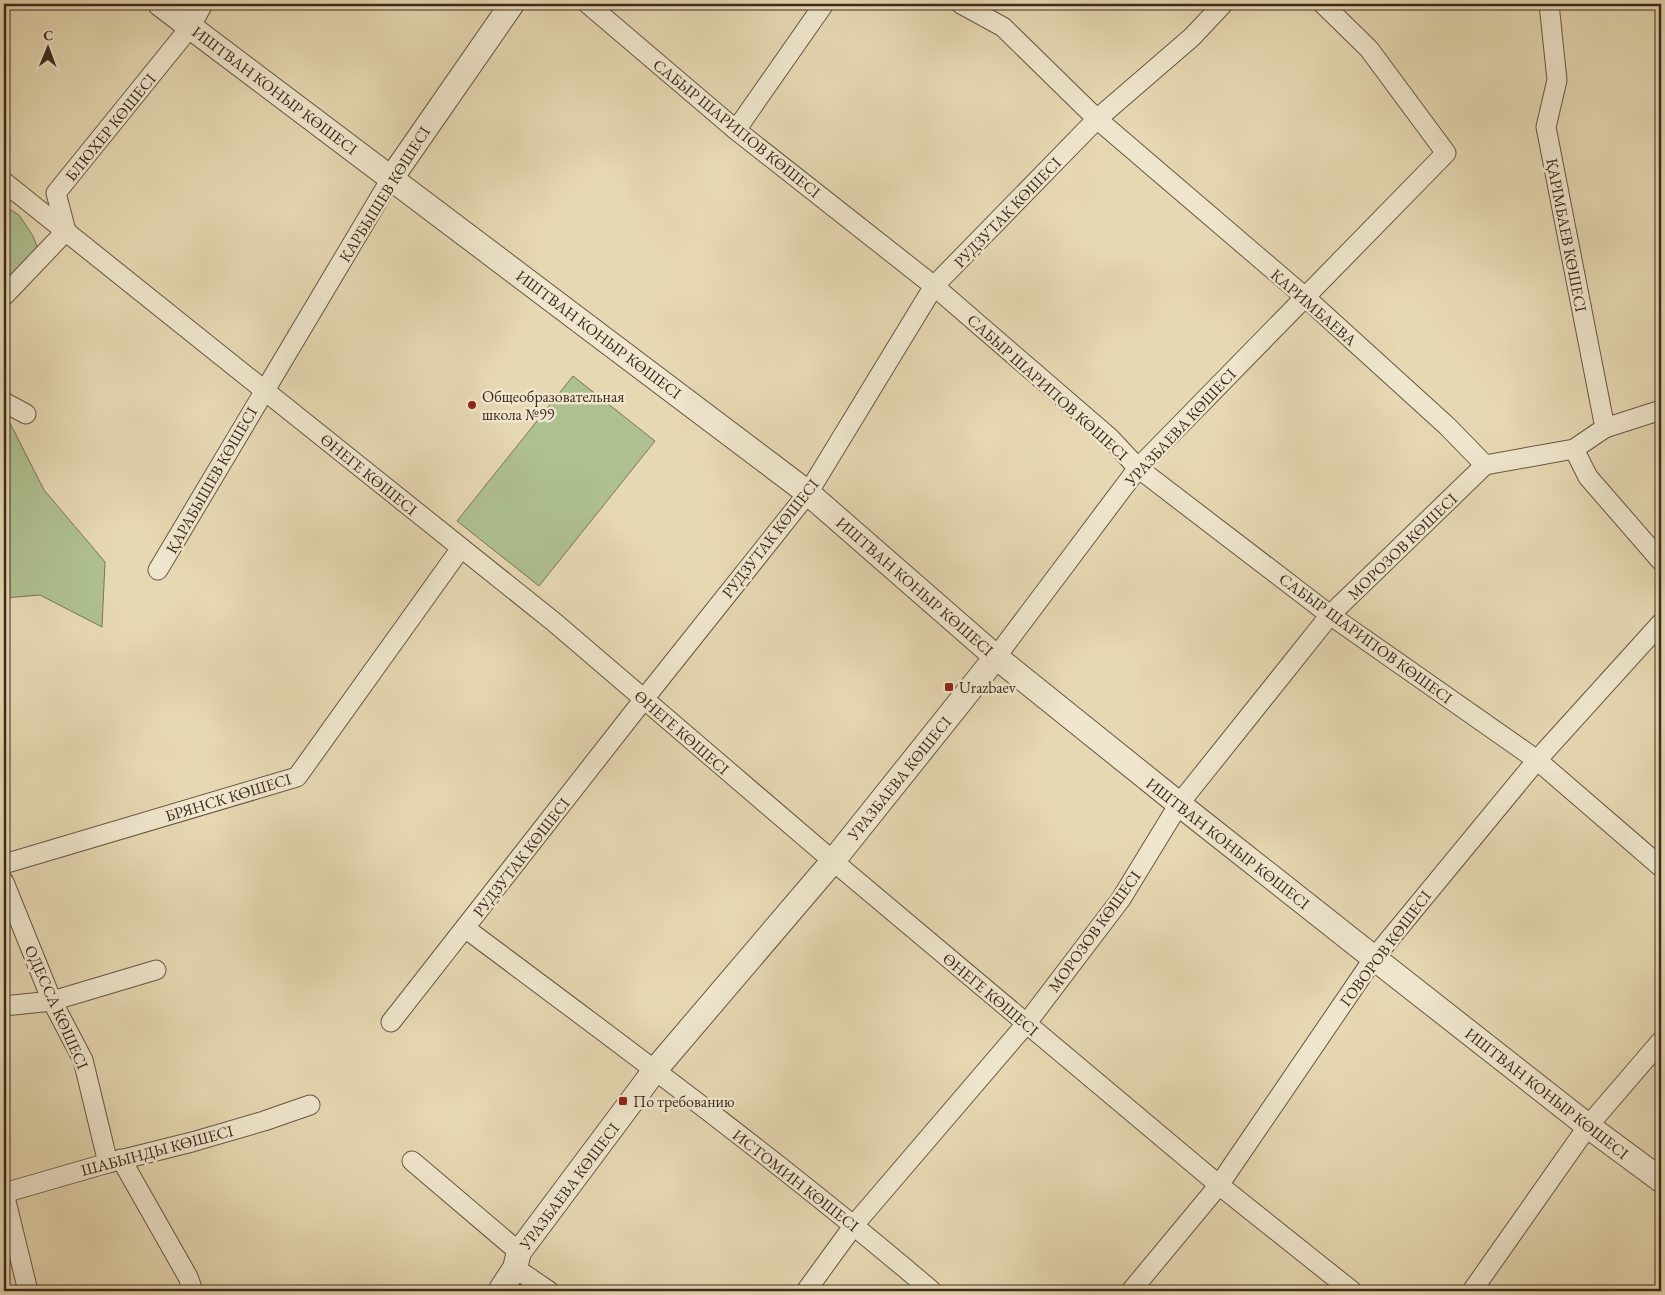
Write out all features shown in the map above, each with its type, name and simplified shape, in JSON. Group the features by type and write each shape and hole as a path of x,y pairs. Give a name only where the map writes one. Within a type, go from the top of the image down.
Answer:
{"street":[{"name":"ИШТВАН КОНЫР КӨШЕСІ","path":"160,4 808,492 996,657 1374,958 1588,1126 1661,1180"},
{"name":"БЛЮХЕР КӨШЕСІ","path":"66,231 56,193 191,26 203,4"},
{"name":"КАРБЫШЕВ КӨШЕСІ","path":"264,390 392,177 512,4"},
{"name":"САБЫР ШАРИПОВ КӨШЕСІ","path":"588,4 736,130 934,286 1110,438 1138,468 1330,615 1537,760 1661,867"},
{"path":"736,130 824,4"},
{"name":"КАРИМБАЕВА","path":"961,4 1003,27 1097,119 1305,298 1447,426 1485,465"},
{"name":"РУДЗУТАК КӨШЕСІ","path":"391,1022 644,698 808,492 934,286 1097,119 1192,37 1223,4"},
{"name":"УРАЗБАЕВА КӨШЕСІ","path":"500,1291 517,1260 656,1070 832,860 996,657 1138,468 1446,153 1370,49 1323,4"},
{"name":"ҚАРІМБАЕВ КӨШЕСІ","path":"1550,4 1557,80 1546,127 1605,428"},
{"name":"ӨНЕГЕ КӨШЕСІ","path":"4,182 554,622 1026,1024 1219,1185 1352,1291"},
{"path":"4,296 66,231"},
{"name":"ҚАРАБЫШЕВ КӨШЕСІ","path":"158,570 264,390"},
{"path":"4,402 26,414"},
{"path":"1485,465 1574,449 1605,428 1661,410"},
{"path":"1574,449 1588,477 1661,561"},
{"name":"МОРОЗОВ КӨШЕСІ","path":"806,1291 854,1225 1026,1024 1121,899 1179,804 1330,615 1485,465"},
{"name":"БРЯНСК КӨШЕСІ","path":"4,864 296,777 461,548"},
{"name":"ГОВОРОВ КӨШЕСІ","path":"1131,1291 1219,1185 1374,958 1537,760 1661,623"},
{"name":"ОДЕССА КӨШЕСІ","path":"4,882 52,1001 83,1060 114,1161 188,1278 193,1291"},
{"name":"ИСТОМИН КӨШЕСІ","path":"465,928 656,1070 854,1225 932,1291"},
{"path":"4,1006 52,1001 156,970"},
{"path":"1472,1291 1588,1126 1661,1041"},
{"name":"ШАБЫНДЫ КӨШЕСІ","path":"4,1193 114,1161 192,1142 310,1105"},
{"path":"412,1161 550,1291"},
{"path":"4,1193 28,1291"}],"green space":[{"path":"4,206 19,215 33,236 41,257 4,296"},
{"path":"573,376 655,441 539,586 457,521"},
{"path":"4,418 10,423 44,490 105,562 102,627 40,595 4,598"}],"place":[{"name":"Общеобразовательная школа №99","path":"472,405"},
{"name":"Urazbaev","path":"949,687"},
{"name":"По требованию","path":"623,1101"}]}
